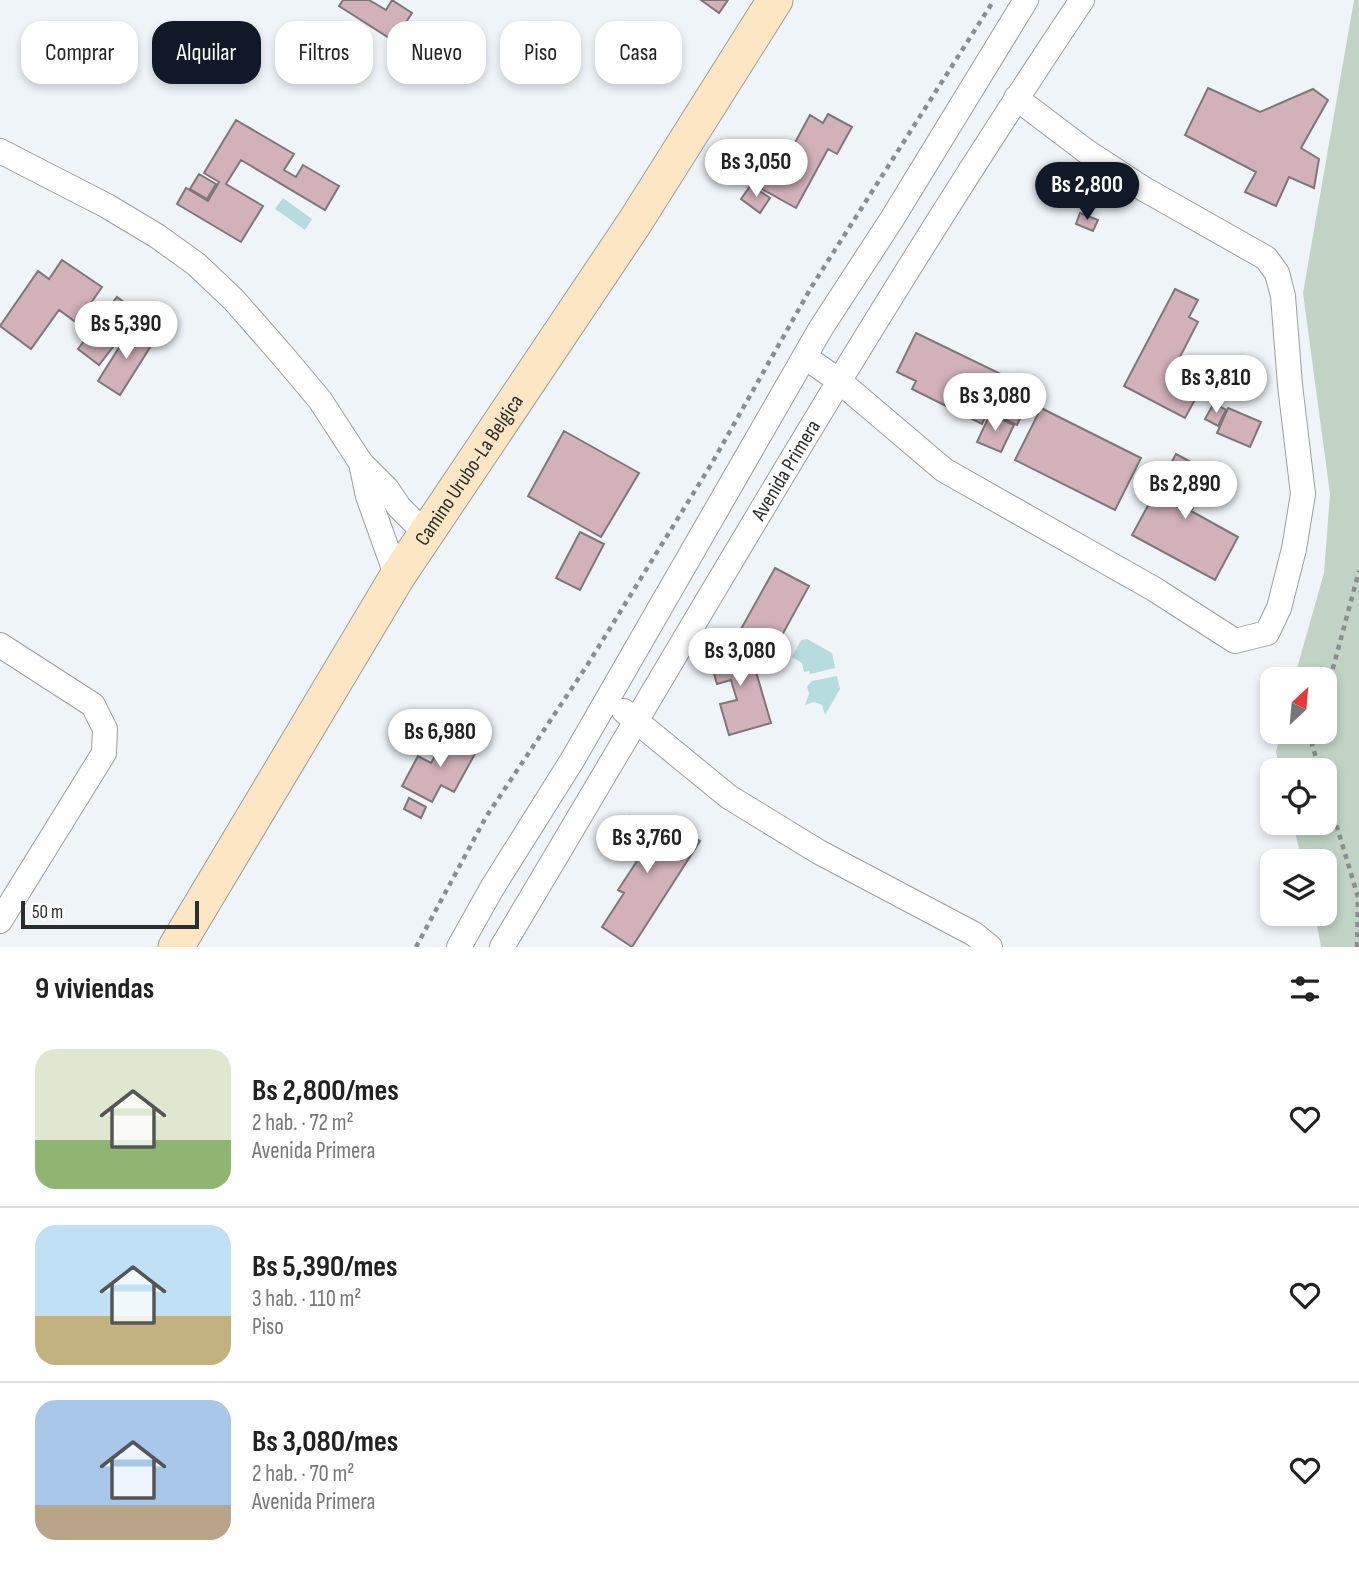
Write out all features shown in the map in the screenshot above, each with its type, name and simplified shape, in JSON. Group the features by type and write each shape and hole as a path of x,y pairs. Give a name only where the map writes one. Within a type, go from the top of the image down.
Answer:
{"main road":[{"name":"Camino Urubo-La Belgica","path":"176,947 397,577 635,222 775,0"}],"street":[{"name":"Avenida Primera","path":"459,947 462,937 607,699 846,287 892,219 1026,0"},
{"name":"Avenida Primera","path":"502,947 838,380 1016,98 1082,0"},
{"path":"805,357 838,380 944,470 1154,589 1235,641 1267,633 1279,608 1294,549 1303,494 1283,296 1277,273 1266,258 1144,189 1097,159 1016,98"},
{"path":"0,151 107,206 157,236 196,264 234,300 320,400 360,463 426,534"},
{"path":"360,463 368,496 397,577"},
{"path":"0,645 93,705 105,729 104,753 0,921"},
{"path":"607,699 729,797 819,852 974,934 990,947"}],"path":[{"path":"416,947 486,817 617,617 712,463 812,286 993,0"},
{"path":"1333,667 1359,570"},
{"path":"1337,827 1358,897 1357,947"}],"green space":[{"path":"1354,0 1359,0 1359,947 1321,947 1317,926 1337,926 1337,849 1299,849 1296,835 1337,835 1337,758 1277,758 1276,752 1278,744 1337,744 1337,667 1297,667 1324,573 1330,494 1303,293"}],"water":[{"path":"283,198 312,219 305,230 275,209"},
{"path":"807,639 832,653 835,668 810,674 809,671 804,672 802,663 792,657 801,640"},
{"path":"837,676 840,689 825,715 822,705 814,702 805,705 809,694 807,686 812,681"}],"building":[{"path":"343,0 369,0 386,10 392,0 412,13 407,21 387,21 387,37 373,28 373,21 363,21 339,6"},
{"path":"701,0 728,0 719,13"},
{"path":"1208,88 1260,112 1313,89 1328,100 1301,148 1319,159 1314,188 1289,177 1276,206 1245,192 1256,172 1185,135"},
{"path":"828,114 852,127 837,154 828,149 796,208 751,183 768,152 785,161 810,115 823,123"},
{"path":"236,120 294,154 284,170 296,177 303,165 339,186 325,210 241,160 226,184 263,206 241,242 177,204 186,188 208,201 219,182 204,173"},
{"path":"199,174 216,184 207,199 190,189"},
{"path":"751,185 770,198 760,213 741,199"},
{"path":"1080,213 1098,220 1093,231 1076,224"},
{"path":"62,260 102,287 77,323 59,310 31,349 0,326 38,271 49,279"},
{"path":"1175,289 1198,300 1189,317 1198,322 1169,378 1198,394 1185,418 1124,386"},
{"path":"117,297 139,313 99,365 78,349"},
{"path":"132,327 154,341 120,395 98,381"},
{"path":"916,333 1034,390 1017,425 988,411 982,424 912,389 916,381 897,372"},
{"path":"1214,403 1226,410 1218,426 1205,419"},
{"path":"1041,408 1141,458 1115,510 1015,460"},
{"path":"1228,408 1261,422 1250,447 1217,433"},
{"path":"990,414 1014,425 1001,452 977,442"},
{"path":"564,431 639,473 601,537 528,496"},
{"path":"1176,454 1211,473 1191,511 1238,537 1215,580 1132,535"},
{"path":"580,532 604,544 580,590 556,578"},
{"path":"775,568 809,586 775,648 741,629"},
{"path":"747,641 771,723 729,735 720,704 737,700 731,680 717,684 708,652"},
{"path":"447,734 477,750 454,792 441,785 432,802 402,786 418,756 431,763"},
{"path":"409,798 426,807 421,818 404,809"},
{"path":"630,816 663,837 672,823 700,841 632,947 602,927 624,893 618,890 637,861 612,845"}]}
